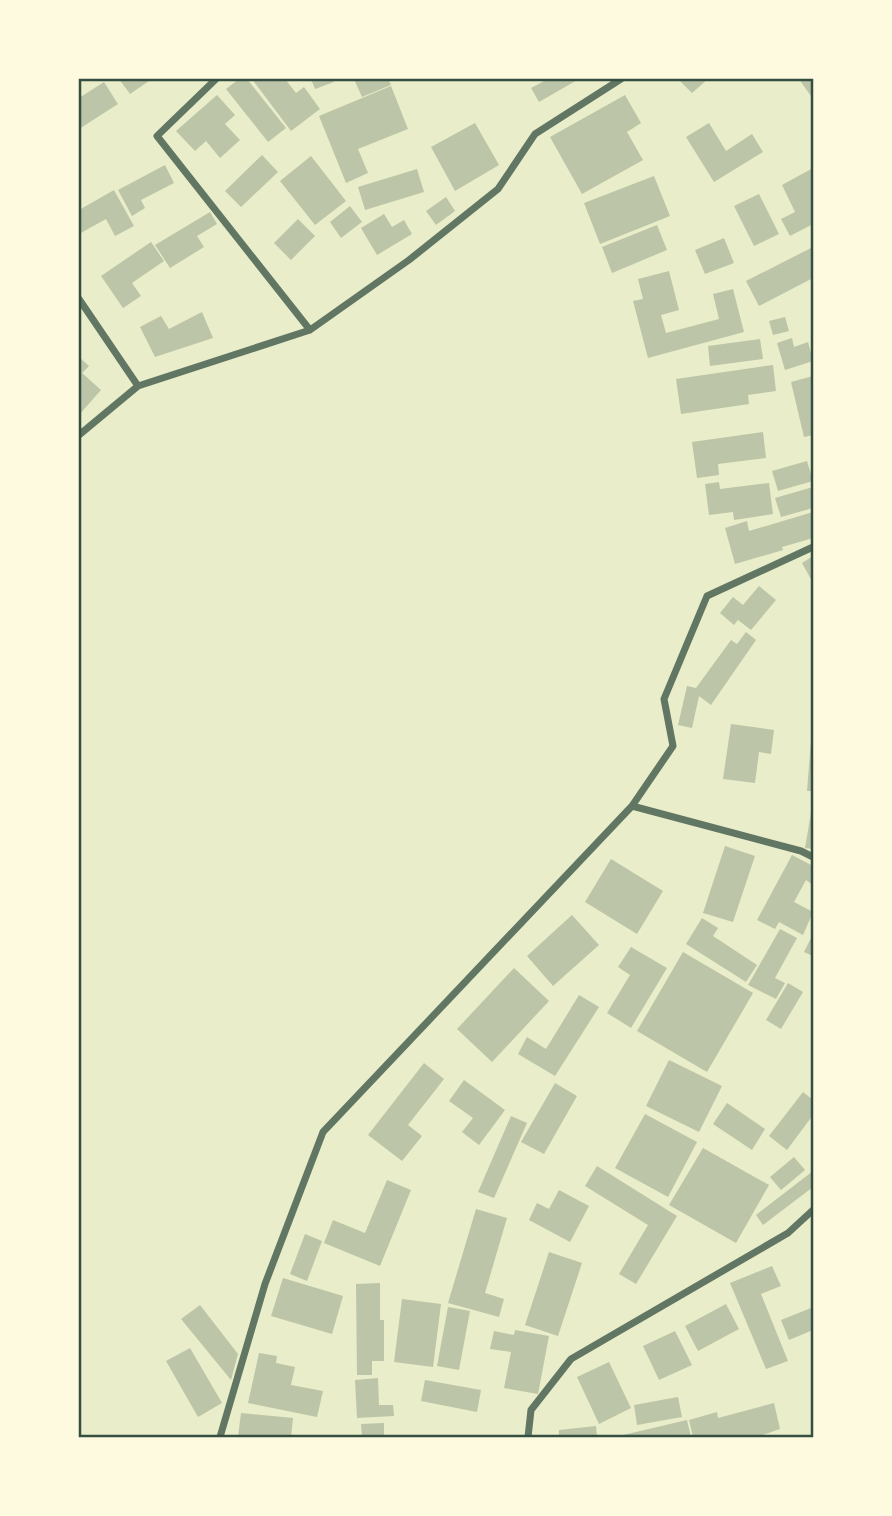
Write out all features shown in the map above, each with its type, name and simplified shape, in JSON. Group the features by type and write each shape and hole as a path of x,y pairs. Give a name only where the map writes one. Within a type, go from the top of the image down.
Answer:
{"street":[{"path":"216,79 157,136 310,330"},
{"path":"79,435 138,386 310,330 409,260 498,189 535,134 621,79"},
{"path":"79,299 138,386"},
{"path":"220,1437 265,1284 324,1132 632,806 673,746 664,699 708,596 813,547"},
{"path":"632,806 801,850 813,857"},
{"path":"528,1437 530,1410 571,1359 788,1233 813,1210"}],"building":[{"path":"119,79 152,79 130,94"},
{"path":"239,79 247,79 286,128 268,142 226,89"},
{"path":"252,79 285,79 296,93 304,87 320,109 291,131"},
{"path":"311,79 333,79 334,82 315,89"},
{"path":"354,79 388,79 391,85 362,97"},
{"path":"548,79 579,79 539,102 531,88"},
{"path":"678,79 708,79 692,93"},
{"path":"799,79 813,79 813,99"},
{"path":"104,82 118,104 79,129 79,98"},
{"path":"391,86 408,129 358,149 368,173 346,183 319,116"},
{"path":"217,95 235,115 225,124 240,140 220,158 206,141 195,151 176,131"},
{"path":"625,95 641,123 627,132 643,160 582,194 550,137"},
{"path":"475,123 499,165 455,191 431,147"},
{"path":"709,123 726,151 752,134 763,152 714,182 686,137"},
{"path":"262,155 278,172 241,207 225,191"},
{"path":"311,156 346,201 315,225 280,181"},
{"path":"165,165 174,183 141,200 145,208 132,216 118,190"},
{"path":"813,168 813,224 790,236 781,219 795,212 782,185"},
{"path":"417,169 424,192 365,210 358,187"},
{"path":"654,176 670,216 600,244 584,203"},
{"path":"114,190 134,226 115,236 106,219 79,234 79,210"},
{"path":"759,194 779,234 754,246 734,206"},
{"path":"446,197 455,211 436,225 426,211"},
{"path":"350,206 362,222 341,238 330,222"},
{"path":"210,212 217,224 197,236 204,247 170,268 155,245"},
{"path":"384,214 392,227 404,220 412,234 377,255 361,228"},
{"path":"298,219 315,236 291,260 274,243"},
{"path":"657,225 667,250 612,273 602,247"},
{"path":"724,238 734,263 705,274 695,250"},
{"path":"151,242 164,261 132,283 141,296 123,308 101,276"},
{"path":"813,247 813,278 759,306 746,281"},
{"path":"669,271 679,310 661,315 666,333 719,319 713,294 733,289 744,332 648,358 633,301 643,299 638,279"},
{"path":"202,312 213,338 155,357 140,327 161,316 169,329"},
{"path":"785,317 789,331 773,335 769,321"},
{"path":"792,338 794,347 808,342 813,361 785,370 777,343"},
{"path":"760,339 763,359 710,366 708,346"},
{"path":"79,357 89,366 82,373 101,390 79,415"},
{"path":"773,365 776,391 748,395 749,404 681,414 676,379"},
{"path":"813,376 813,435 804,437 791,382"},
{"path":"763,432 766,458 718,464 719,475 697,478 692,442"},
{"path":"807,461 813,481 778,491 772,471"},
{"path":"719,482 720,489 769,483 773,514 734,520 733,512 709,515 705,484"},
{"path":"813,487 813,508 781,517 775,498"},
{"path":"813,512 813,538 735,564 725,528 747,521 749,531"},
{"path":"813,556 813,583 802,563"},
{"path":"759,586 776,600 751,630 738,620 734,625 720,613 733,597 743,605"},
{"path":"746,632 756,640 711,705 699,696 692,728 678,725 687,686 696,688 731,640 737,644"},
{"path":"731,724 774,730 771,754 759,752 755,783 723,779"},
{"path":"811,741 813,791 807,791"},
{"path":"813,807 813,849 805,848"},
{"path":"725,846 755,856 733,922 703,913"},
{"path":"792,855 813,866 813,885 806,880 794,902 813,912 803,935 779,922 775,929 757,920"},
{"path":"611,859 663,891 637,934 585,902"},
{"path":"572,915 599,945 553,986 527,956"},
{"path":"702,918 718,928 713,936 757,965 746,982 686,944"},
{"path":"780,929 797,938 775,978 785,983 776,999 748,985"},
{"path":"813,934 813,956 804,952"},
{"path":"631,947 667,968 631,1028 607,1013 630,975 618,967"},
{"path":"683,952 753,993 707,1072 637,1031"},
{"path":"514,968 549,1001 492,1062 457,1029"},
{"path":"788,983 803,992 781,1029 766,1020"},
{"path":"579,995 599,1007 555,1076 518,1054 527,1037 546,1049"},
{"path":"669,1060 722,1086 699,1132 646,1106"},
{"path":"424,1063 444,1079 408,1125 422,1136 402,1161 368,1135"},
{"path":"464,1080 505,1110 479,1145 462,1132 473,1118 449,1101"},
{"path":"555,1083 577,1096 544,1154 521,1142"},
{"path":"803,1092 813,1100 813,1115 787,1150 769,1136"},
{"path":"727,1103 765,1129 752,1150 713,1124"},
{"path":"645,1114 697,1142 668,1197 615,1168"},
{"path":"511,1116 527,1123 494,1198 478,1192"},
{"path":"703,1148 769,1185 736,1243 669,1205"},
{"path":"794,1157 805,1170 781,1190 770,1177"},
{"path":"597,1166 677,1216 636,1284 619,1274 648,1225 585,1186"},
{"path":"813,1171 813,1187 763,1225 756,1215"},
{"path":"387,1180 411,1190 380,1266 324,1243 333,1220 365,1233"},
{"path":"559,1190 589,1206 570,1242 529,1220 537,1203 549,1209"},
{"path":"476,1209 507,1218 485,1293 504,1299 499,1317 448,1303"},
{"path":"305,1234 322,1241 307,1281 290,1274"},
{"path":"549,1252 582,1263 558,1336 525,1325"},
{"path":"772,1266 781,1286 761,1294 788,1361 766,1369 730,1283"},
{"path":"283,1278 343,1296 332,1334 271,1316"},
{"path":"380,1283 384,1361 372,1361 372,1375 357,1375 356,1284"},
{"path":"402,1299 441,1304 433,1367 394,1362"},
{"path":"726,1304 739,1329 698,1351 685,1326"},
{"path":"200,1305 238,1354 231,1380 181,1319"},
{"path":"448,1307 470,1311 459,1370 437,1366"},
{"path":"811,1308 813,1330 789,1340 781,1320"},
{"path":"515,1330 549,1336 538,1394 504,1388 511,1352 490,1349 494,1331 514,1335"},
{"path":"675,1331 692,1365 659,1380 643,1346"},
{"path":"190,1348 222,1403 198,1417 166,1361"},
{"path":"259,1353 277,1356 276,1363 295,1367 291,1385 323,1391 317,1417 248,1403"},
{"path":"609,1362 631,1408 599,1424 577,1377"},
{"path":"378,1378 379,1405 393,1405 394,1416 357,1418 355,1380"},
{"path":"425,1380 481,1390 477,1412 421,1401"},
{"path":"678,1397 682,1417 637,1425 634,1405"},
{"path":"774,1403 780,1429 757,1437 693,1437 689,1420 717,1412 718,1418"},
{"path":"241,1413 293,1418 291,1437 238,1437"},
{"path":"687,1420 691,1437 619,1437 619,1436"},
{"path":"384,1423 384,1437 362,1437 361,1424"},
{"path":"596,1426 597,1437 559,1437 559,1430"}]}
